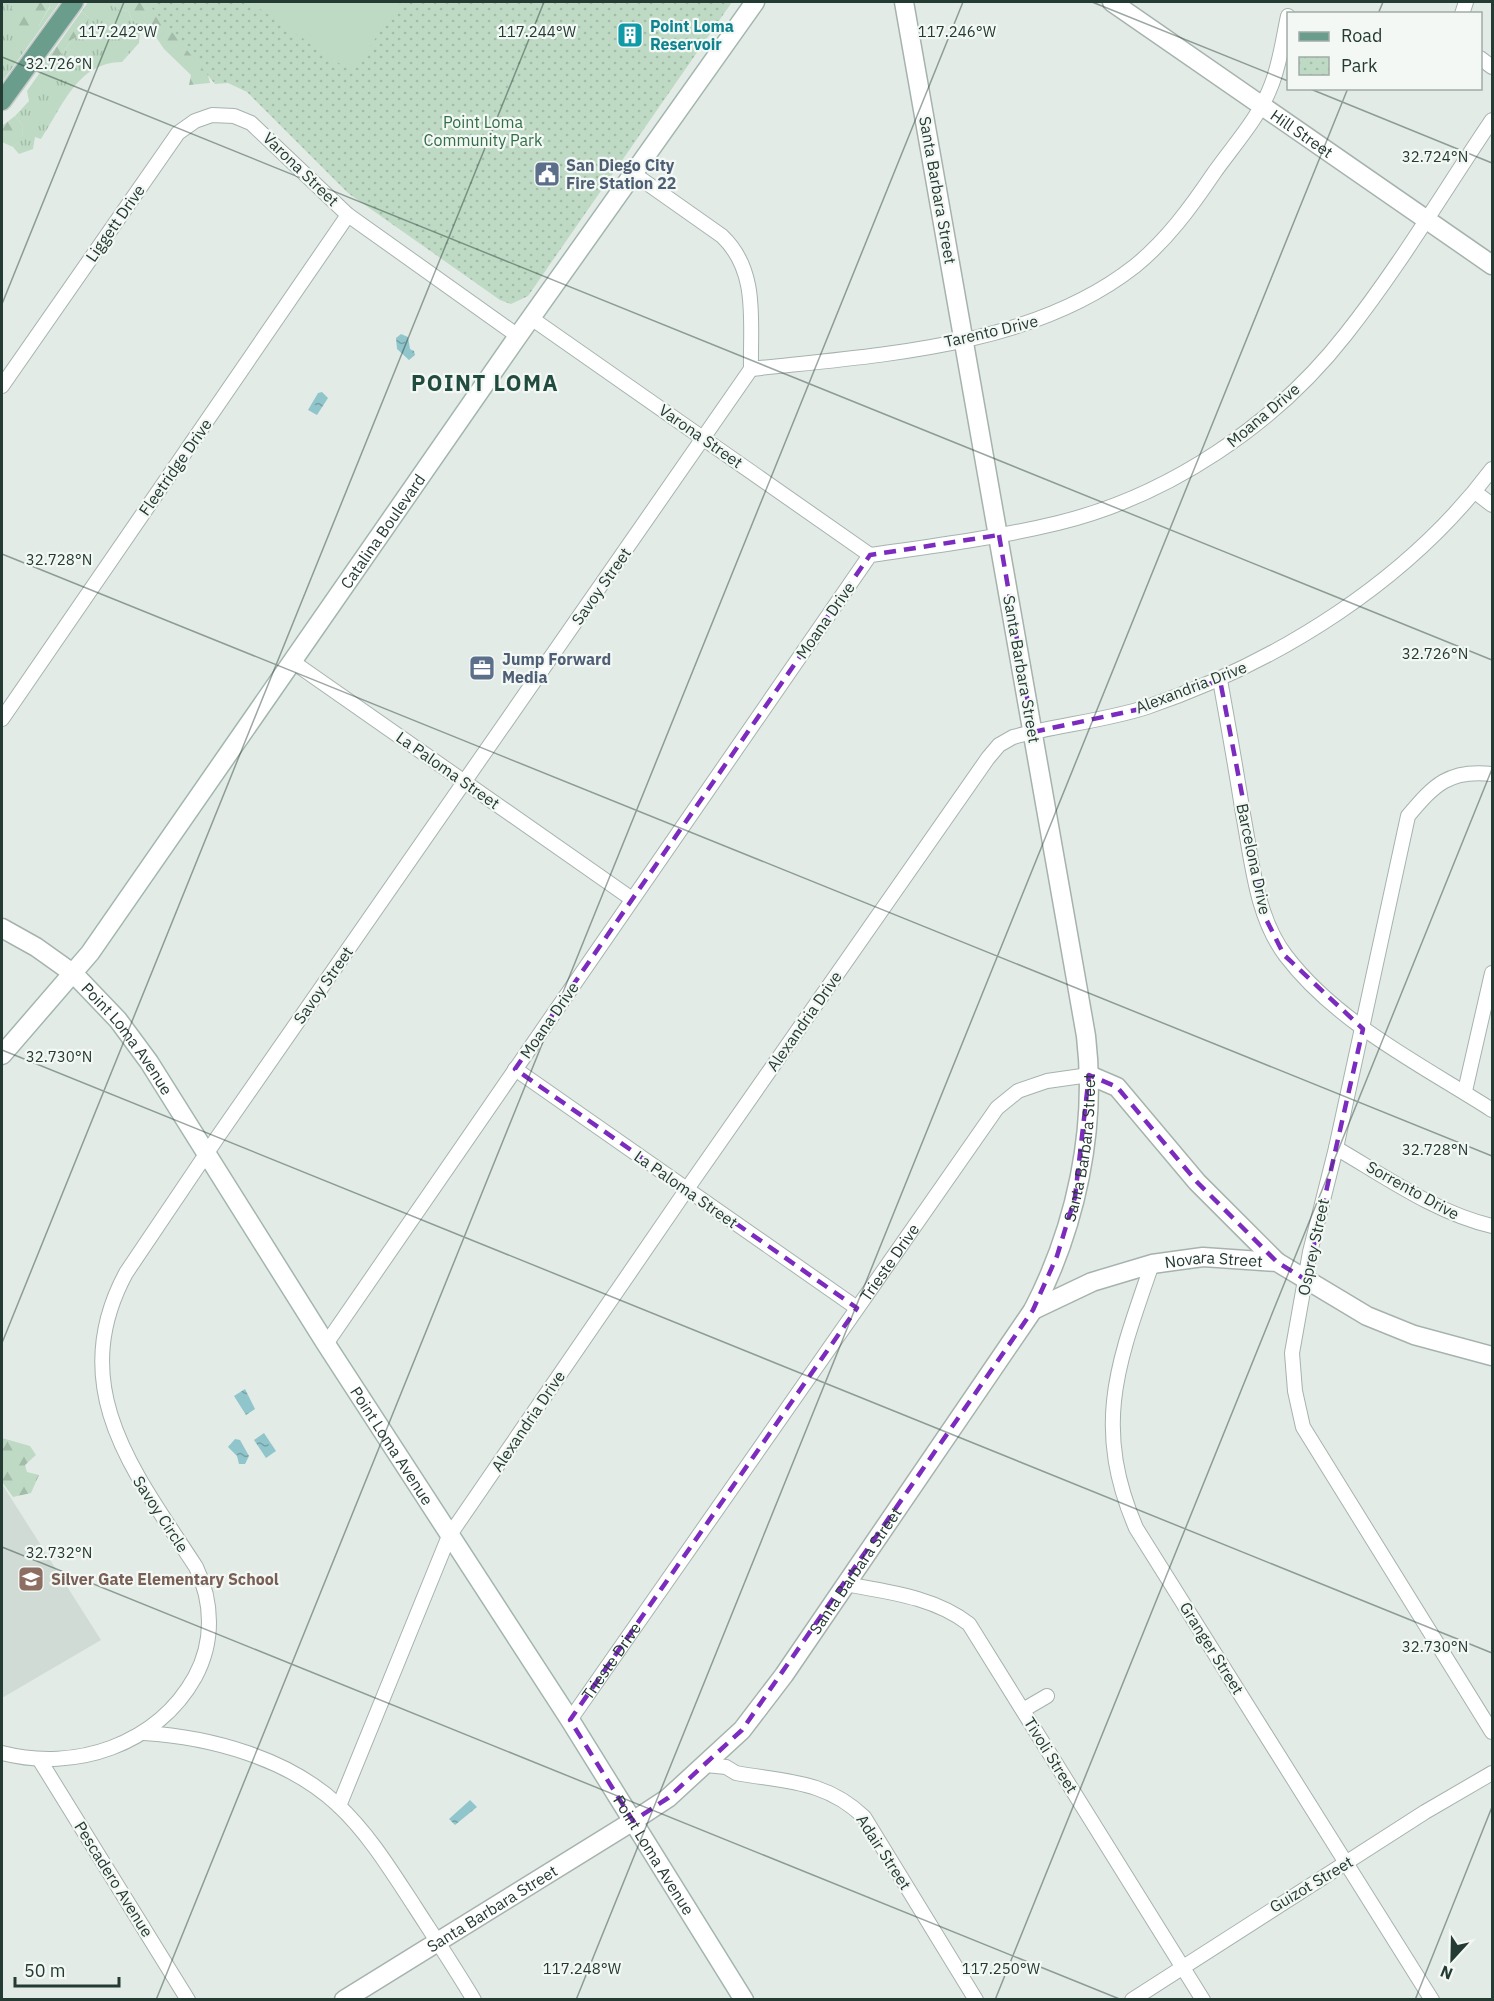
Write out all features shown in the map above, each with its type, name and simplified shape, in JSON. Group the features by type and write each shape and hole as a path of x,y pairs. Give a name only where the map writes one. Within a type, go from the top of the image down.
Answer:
{"main road":[{"path":"2,100 74,2"}],"street":[{"name":"Catalina Boulevard","path":"2,1055 74,974 518,336 755,2"},
{"name":"Santa Barbara Street","path":"344,2000 668,1798 742,1730 784,1675 1033,1310 1059,1250 1075,1197 1084,1144 1089,1075 1079,990 904,2"},
{"name":"Hill Street","path":"1112,2 1492,265"},
{"name":"Tarento Drive","path":"751,369 865,357 1010,330 1045,318 1093,294 1134,266 1167,235 1194,203 1261,107 1272,86 1287,23"},
{"name":"Liggett Drive","path":"2,386 178,133 195,121 218,114 234,116 259,128"},
{"name":"Moana Drive","path":"326,1344 870,555 999,535 1059,523 1113,505 1167,481 1238,438 1294,390 1346,334 1492,120"},
{"name":"Varona Street","path":"259,128 348,215 518,336"},
{"path":"634,174 722,236 735,248 744,264 750,286 751,369"},
{"name":"Fleetridge Drive","path":"2,719 348,215"},
{"name":"Varona Street","path":"531,318 870,555"},
{"name":"Savoy Street","path":"206,1154 751,369"},
{"name":"Alexandria Drive","path":"339,1806 449,1536 687,1189 999,745 1013,737 1145,708 1220,680 1249,666 1356,601 1416,551 1475,492 1492,469"},
{"path":"1475,492 1492,505"},
{"name":"La Paloma Street","path":"293,662 632,899"},
{"name":"Barcelona Drive","path":"1220,680 1256,882 1266,919 1284,955 1306,980 1363,1029 1492,1110"},
{"name":"Osprey Street","path":"1492,774 1472,772 1443,780 1430,789 1408,816 1363,1029 1310,1252 1292,1353 1295,1391 1303,1427 1492,1732"},
{"name":"Point Loma Avenue","path":"2,928 36,947 74,974 106,1006 136,1043 449,1536 570,1720 744,2000"},
{"path":"1465,1091 1492,973"},
{"name":"La Paloma Street","path":"515,1069 857,1308"},
{"path":"1089,1075 1117,1087 1197,1182 1277,1262"},
{"name":"Trieste Drive","path":"570,1720 997,1108 1018,1091 1047,1081 1089,1075"},
{"name":"Sorrento Drive","path":"1336,1148 1441,1208 1470,1221 1492,1226"},
{"name":"Savoy Circle","path":"2,1753 39,1759 86,1756 127,1742 144,1733 173,1709 196,1674 208,1639 209,1611 204,1587 196,1567 123,1453 112,1427 102,1381 102,1343 111,1306 123,1280 206,1154"},
{"name":"Novara Street","path":"1033,1310 1092,1282 1152,1264 1203,1257 1277,1262 1367,1316 1414,1335 1492,1356"},
{"name":"Granger Street","path":"1152,1264 1116,1380 1112,1415 1112,1448 1125,1501 1136,1527 1432,2000"},
{"name":"Tivoli Street","path":"845,1584 928,1601 951,1610 969,1624 1203,2000"},
{"path":"1023,1710 1047,1696"},
{"path":"144,1733 176,1735 228,1748 269,1763 321,1791 339,1806 382,1856 474,2000"},
{"name":"Pescadero Avenue","path":"39,1759 188,2000"},
{"name":"Adair Street","path":"706,1765 726,1767 736,1773 813,1786 831,1792 850,1804 864,1817 976,2000"},
{"name":"Guizot Street","path":"1132,2000 1261,1915 1425,1812 1492,1773"}],"highlighted area":[{"path":"999,535 1033,732 1145,708 1220,680 1266,919 1284,955 1363,1029 1306,1280 1277,1262 1197,1182 1117,1087 1089,1075 1075,1197 1057,1256 1033,1310 742,1730 668,1798 633,1821 570,1720 857,1308 515,1069 870,555"}],"shaded area":[{"name":"Silver Gate Elementary School","path":"2,1484 101,1640 2,1698"}],"green space":[{"path":"2,2 15,2 38,27 50,7 49,2 60,2 2,82"},
{"path":"15,2 49,2 50,6 38,27 13,28 6,16"},
{"path":"88,2 112,2 117,9 128,11 132,20 152,31 140,32 139,43 122,62 106,64 82,78 72,89 41,139 35,137 33,149 19,154 13,147 22,137 23,125 15,116 29,101 27,91 41,71 43,63 45,68 51,67 71,40 86,32 89,18 82,11"},
{"path":"112,2 188,2 210,83 189,85 191,75 164,49 152,31 132,20 128,11 117,9"},
{"name":"Point Loma Community Park","path":"147,2 732,2 528,296 511,304 500,300 348,193 247,92 228,83 215,84"},
{"path":"250,2 401,2 356,66 346,68"},
{"path":"82,11 89,18 86,32 71,40 51,67 45,68 45,60"},
{"path":"15,116 23,125 22,138 13,147 2,142 2,126"},
{"path":"2,1438 30,1446 36,1455 25,1465 27,1472 39,1475 31,1493 13,1497 2,1482"}],"water":[{"path":"401,334 408,337 410,349 414,351 415,355 409,360 397,349 396,338"},
{"path":"322,392 328,398 317,415 308,410 318,393"},
{"path":"245,1389 255,1409 246,1415 234,1396"},
{"path":"264,1433 276,1451 266,1458 254,1440"},
{"path":"235,1439 240,1440 249,1456 245,1464 239,1464 237,1456 228,1447"},
{"path":"470,1800 477,1807 455,1825 449,1819"}],"place":[{"name":"Point Loma Reservoir","path":"630,35"},
{"name":"San Diego City Fire Station 22","path":"547,174"},
{"name":"Jump Forward Media","path":"482,668"},
{"name":"Silver Gate Elementary School","path":"31,1579"}],"district":[{"name":"POINT LOMA","path":"485,383"}]}
